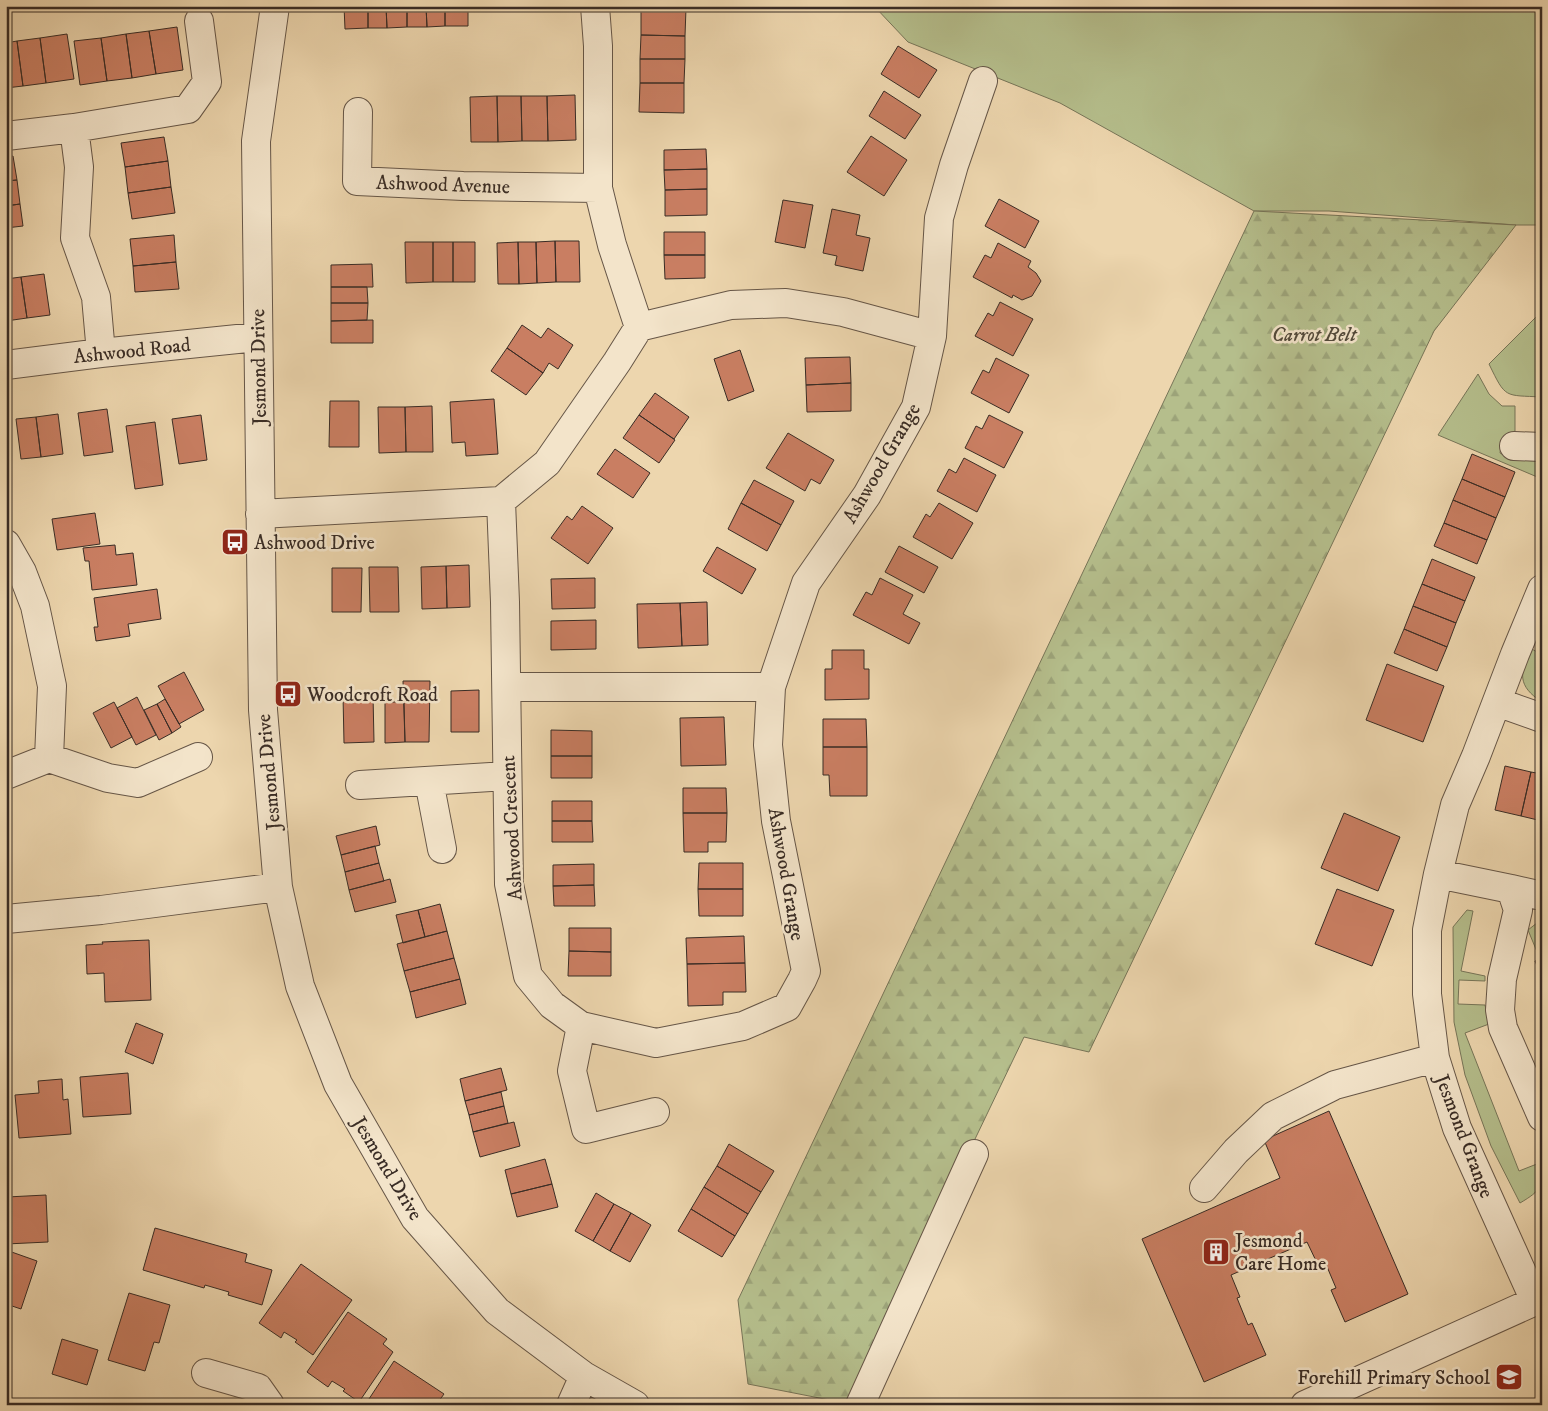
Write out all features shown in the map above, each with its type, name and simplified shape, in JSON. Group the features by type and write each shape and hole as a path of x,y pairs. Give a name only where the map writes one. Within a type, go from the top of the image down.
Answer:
{"street":[{"name":"Jesmond Drive","path":"275,6 256,141 263,710 278,887 300,986 338,1084 415,1218 497,1311 584,1376 635,1405"},
{"path":"595,6 598,46 598,188 612,245 639,327"},
{"path":"6,136 74,128 188,110 207,82 199,21"},
{"name":"Ashwood Grange","path":"742,1026 787,1007 806,970 776,821 768,745 771,687 806,583 867,495 916,407 932,336 939,218 954,164 982,81"},
{"name":"Ashwood Avenue","path":"358,112 358,181 463,186 598,188"},
{"path":"74,128 79,167 75,238 96,297 101,353"},
{"path":"260,514 501,501 547,463 639,327 731,305 786,303 843,312 932,336"},
{"name":"Ashwood Road","path":"6,365 101,353 258,338"},
{"path":"1514,446 1542,447"},
{"name":"Ashwood Crescent","path":"501,501 507,687 509,884 528,976 552,1006 581,1026 656,1042 742,1026"},
{"path":"6,544 22,572 35,606 52,686 49,758"},
{"name":"Jesmond Grange","path":"1538,1300 1457,1128 1435,1058 1427,994 1427,930 1438,874 1455,805 1542,589"},
{"path":"507,687 771,687"},
{"path":"1497,702 1542,718"},
{"path":"6,775 49,758 108,778 138,784 198,757"},
{"path":"360,785 507,776"},
{"path":"429,781 442,849"},
{"path":"1438,874 1542,896"},
{"path":"6,920 101,910 278,887"},
{"path":"1510,889 1518,910 1502,979 1500,1010 1503,1028 1542,1117"},
{"path":"581,1026 572,1071 586,1129 655,1112"},
{"path":"1204,1188 1244,1158 1272,1116 1335,1085 1435,1058"},
{"path":"860,1405 974,1154"},
{"path":"1305,1405 1538,1300"},
{"path":"206,1373 258,1388 270,1405"},
{"path":"571,1405 584,1376"}],"green space":[{"path":"874,6 1542,6 1542,225 1516,225 1329,211 1254,211 1060,103 908,42"},
{"name":"Carrot Belt","path":"1254,211 1516,225 1434,331 1089,1052 1024,1037 880,1337 850,1404 748,1384 738,1300"},
{"path":"1542,311 1542,397 1513,395 1508,393 1499,384 1489,364"},
{"path":"1478,374 1489,394 1502,406 1515,406 1515,431 1502,440 1500,453 1513,460 1542,461 1542,479 1438,435"},
{"path":"1532,649 1542,655 1542,702 1524,684 1523,672"},
{"path":"1467,910 1473,911 1461,971 1485,976 1485,981 1459,980 1458,1004 1485,1005 1489,1024 1465,1033 1519,1171 1542,1162 1541,1183 1537,1191 1520,1203 1491,1146 1465,1075 1454,1022 1453,927"},
{"path":"1542,919 1542,959 1540,959 1528,930"}],"building":[{"path":"344,6 368,6 368,28 345,29"},
{"path":"368,6 386,6 387,28 368,28"},
{"path":"386,6 407,6 407,27 387,28"},
{"path":"407,6 426,6 427,27 407,27"},
{"path":"426,6 445,6 445,26 427,27"},
{"path":"445,6 468,6 468,26 445,26"},
{"path":"641,8 686,8 685,36 641,35"},
{"path":"177,27 183,70 156,74 149,31"},
{"path":"149,31 156,74 132,78 126,34"},
{"path":"67,34 74,79 46,83 40,38"},
{"path":"126,34 132,78 107,81 101,38"},
{"path":"641,35 685,36 685,59 640,59"},
{"path":"40,38 46,83 23,86 17,41"},
{"path":"101,38 107,81 80,85 74,41"},
{"path":"17,41 23,86 6,88 6,43"},
{"path":"898,46 937,70 919,98 881,74"},
{"path":"640,59 685,59 684,83 640,83"},
{"path":"640,83 684,83 684,113 639,112"},
{"path":"884,91 921,115 905,139 869,116"},
{"path":"575,95 576,140 548,141 547,96"},
{"path":"497,96 521,96 522,141 498,142"},
{"path":"497,96 498,142 471,142 470,97"},
{"path":"521,96 547,96 548,141 522,141"},
{"path":"871,136 907,160 884,196 847,172"},
{"path":"164,137 168,161 125,167 121,143"},
{"path":"706,149 707,169 664,170 664,150"},
{"path":"13,156 17,180 6,181 6,157"},
{"path":"168,161 171,187 128,193 125,167"},
{"path":"707,169 707,189 665,190 664,170"},
{"path":"17,180 20,204 6,206 6,181"},
{"path":"171,187 175,213 132,219 128,193"},
{"path":"707,189 707,215 665,216 665,190"},
{"path":"999,199 1039,221 1025,248 985,226"},
{"path":"783,200 813,205 805,248 775,242"},
{"path":"20,204 23,226 6,228 6,206"},
{"path":"832,209 860,215 856,235 870,238 863,271 835,265 837,256 823,253"},
{"path":"664,232 705,232 705,255 664,255"},
{"path":"174,235 176,262 133,266 130,239"},
{"path":"555,241 579,241 580,282 556,282"},
{"path":"555,241 556,282 537,283 536,242"},
{"path":"405,242 433,242 433,282 406,283"},
{"path":"433,242 453,242 453,282 433,282"},
{"path":"453,242 475,242 475,282 453,282"},
{"path":"518,242 536,242 537,283 519,284"},
{"path":"518,242 519,284 498,284 497,243"},
{"path":"998,243 1031,261 1028,267 1036,273 1041,281 1032,296 1022,300 1013,295 1012,298 973,277 985,255 991,258"},
{"path":"664,255 705,255 705,278 665,279"},
{"path":"176,262 179,289 135,292 133,266"},
{"path":"372,264 373,287 331,287 331,265"},
{"path":"44,274 50,315 27,318 21,277"},
{"path":"21,277 27,318 6,321 6,279"},
{"path":"331,287 367,287 368,303 331,303"},
{"path":"1000,302 1033,319 1013,356 975,336 988,313 993,316"},
{"path":"331,303 368,303 367,320 331,321"},
{"path":"373,320 373,343 331,343 331,321"},
{"path":"522,325 541,338 548,328 573,345 558,369 549,363 543,373 507,348"},
{"path":"507,348 543,373 526,395 491,371"},
{"path":"740,350 754,391 728,401 714,359"},
{"path":"850,357 851,383 806,385 805,358"},
{"path":"996,358 1029,375 1009,413 971,393 983,370 989,373"},
{"path":"851,383 851,411 807,412 806,385"},
{"path":"655,393 689,417 674,439 639,415"},
{"path":"494,399 498,454 466,456 465,442 452,443 450,402"},
{"path":"330,401 359,401 359,447 329,447"},
{"path":"432,406 433,452 406,452 405,407"},
{"path":"378,407 405,407 406,452 379,453"},
{"path":"107,409 113,452 84,456 78,413"},
{"path":"58,414 63,454 41,457 36,417"},
{"path":"201,415 207,460 179,464 172,419"},
{"path":"639,415 675,440 659,463 623,438"},
{"path":"989,415 1023,432 1004,468 965,448 976,426 982,429"},
{"path":"36,417 41,457 21,459 16,419"},
{"path":"155,422 163,485 135,489 126,426"},
{"path":"788,433 834,460 820,484 811,479 805,491 766,468"},
{"path":"615,449 650,473 633,498 597,474"},
{"path":"1472,454 1515,472 1505,497 1462,479"},
{"path":"964,458 996,475 977,512 937,491 949,469 956,473"},
{"path":"1462,479 1505,497 1496,518 1453,500"},
{"path":"754,480 794,501 781,525 741,503"},
{"path":"1453,500 1496,518 1487,540 1444,523"},
{"path":"741,503 781,525 767,551 728,529"},
{"path":"939,503 973,523 952,559 913,537 926,514 930,517"},
{"path":"582,506 613,528 588,564 551,538 567,516 572,520"},
{"path":"95,513 100,544 57,550 52,519"},
{"path":"1444,523 1487,540 1477,564 1434,546"},
{"path":"115,545 116,555 133,553 137,585 92,590 89,561 85,561 83,548"},
{"path":"899,546 938,567 924,593 885,572"},
{"path":"717,547 756,569 742,594 703,571"},
{"path":"1432,559 1475,577 1465,601 1422,584"},
{"path":"469,565 470,607 447,608 446,566"},
{"path":"446,566 447,608 422,609 421,567"},
{"path":"369,567 398,567 399,612 370,612"},
{"path":"332,568 362,568 361,612 332,612"},
{"path":"595,578 595,608 552,609 551,579"},
{"path":"880,578 913,595 903,614 920,623 909,644 853,615 866,592 872,595"},
{"path":"1422,584 1465,601 1456,623 1413,606"},
{"path":"157,589 161,619 128,624 130,636 96,641 94,627 98,627 94,598"},
{"path":"707,602 708,645 682,646 680,603"},
{"path":"680,603 682,646 638,648 637,604"},
{"path":"1413,606 1456,623 1447,647 1404,629"},
{"path":"596,620 596,649 551,650 551,621"},
{"path":"1404,629 1447,647 1437,671 1394,653"},
{"path":"832,650 864,650 864,669 869,669 869,699 825,700 825,669 832,669"},
{"path":"1387,664 1444,686 1423,742 1366,720"},
{"path":"184,672 204,710 179,724 158,686"},
{"path":"403,681 430,681 429,742 405,742"},
{"path":"479,690 479,732 451,732 451,691"},
{"path":"343,695 373,695 374,742 344,743"},
{"path":"137,697 156,735 136,745 117,708"},
{"path":"165,699 181,727 172,733 157,704"},
{"path":"114,702 132,737 111,748 93,713"},
{"path":"385,702 404,702 405,742 385,743"},
{"path":"157,704 172,733 159,740 144,710"},
{"path":"724,717 726,765 681,766 680,718"},
{"path":"823,719 866,719 867,747 823,747"},
{"path":"551,730 592,731 592,756 551,756"},
{"path":"823,747 867,747 867,796 830,796 829,775 823,775"},
{"path":"551,756 592,756 592,778 551,778"},
{"path":"1505,766 1531,772 1521,816 1495,810"},
{"path":"1531,772 1542,774 1542,821 1521,816"},
{"path":"683,788 726,788 727,813 683,813"},
{"path":"552,801 592,801 592,821 552,821"},
{"path":"683,813 727,813 726,842 708,842 708,852 684,852"},
{"path":"1344,813 1400,837 1378,891 1321,868"},
{"path":"552,821 592,821 593,842 552,842"},
{"path":"376,826 380,845 341,855 336,836"},
{"path":"375,846 379,863 345,872 341,855"},
{"path":"379,863 384,881 349,890 345,872"},
{"path":"699,863 743,863 743,889 698,889"},
{"path":"594,864 594,885 553,886 553,865"},
{"path":"390,879 396,902 355,912 349,890"},
{"path":"594,885 595,906 554,906 553,886"},
{"path":"698,889 743,889 743,916 699,916"},
{"path":"1337,889 1394,910 1372,966 1315,944"},
{"path":"440,904 447,931 425,937 418,910"},
{"path":"418,910 425,937 403,943 396,915"},
{"path":"569,928 611,928 611,952 569,951"},
{"path":"447,931 454,958 404,971 397,944"},
{"path":"744,936 745,963 687,964 686,938"},
{"path":"149,940 151,1000 105,1002 104,973 87,974 86,945 103,944 102,942"},
{"path":"569,951 611,952 611,976 568,976"},
{"path":"454,958 460,979 410,992 404,971"},
{"path":"1542,959 1542,978 1535,961"},
{"path":"745,963 746,992 723,992 723,1005 688,1006 687,964"},
{"path":"460,979 466,1004 416,1018 410,992"},
{"path":"136,1023 163,1034 153,1064 125,1052"},
{"path":"501,1068 507,1090 465,1101 460,1079"},
{"path":"128,1073 131,1114 83,1117 80,1077"},
{"path":"62,1079 63,1100 68,1099 71,1134 19,1138 15,1095 39,1093 38,1081"},
{"path":"501,1092 504,1106 469,1115 465,1101"},
{"path":"504,1106 508,1123 473,1132 469,1115"},
{"name":"Jesmond Care Home","path":"1329,1111 1408,1294 1345,1322 1331,1290 1336,1288 1325,1262 1318,1265 1307,1242 1231,1275 1240,1297 1237,1298 1248,1325 1252,1323 1266,1355 1204,1382 1142,1239 1280,1178 1264,1140"},
{"path":"514,1122 520,1146 480,1157 473,1132"},
{"path":"729,1144 774,1171 761,1192 717,1166"},
{"path":"545,1159 552,1184 511,1194 505,1170"},
{"path":"717,1166 761,1192 748,1214 704,1187"},
{"path":"552,1184 558,1207 517,1217 511,1194"},
{"path":"704,1187 748,1214 735,1236 691,1209"},
{"path":"596,1193 614,1204 593,1241 575,1231"},
{"path":"46,1195 48,1242 6,1244 6,1225 8,1225 7,1197"},
{"path":"614,1204 631,1213 610,1251 593,1241"},
{"path":"691,1209 735,1236 722,1257 678,1231"},
{"path":"631,1213 651,1225 630,1262 610,1251"},
{"path":"155,1228 247,1254 245,1262 272,1270 262,1305 228,1295 229,1292 205,1285 204,1288 143,1270"},
{"path":"6,1250 37,1261 21,1309 6,1304"},
{"path":"301,1264 352,1300 313,1355 295,1342 297,1340 284,1332 281,1338 259,1323"},
{"path":"129,1293 170,1305 159,1343 154,1342 145,1371 108,1360"},
{"path":"348,1312 387,1339 383,1344 393,1352 359,1402 343,1391 345,1389 332,1381 328,1387 307,1372"},
{"path":"62,1339 98,1350 87,1385 52,1374"},
{"path":"394,1361 444,1394 436,1405 365,1405"}],"place":[{"name":"Ashwood Drive","path":"235,542"},
{"name":"Woodcroft Road","path":"288,694"},
{"name":"Jesmond Care Home","path":"1216,1252"},
{"name":"Forehill Primary School","path":"1509,1377"}]}
